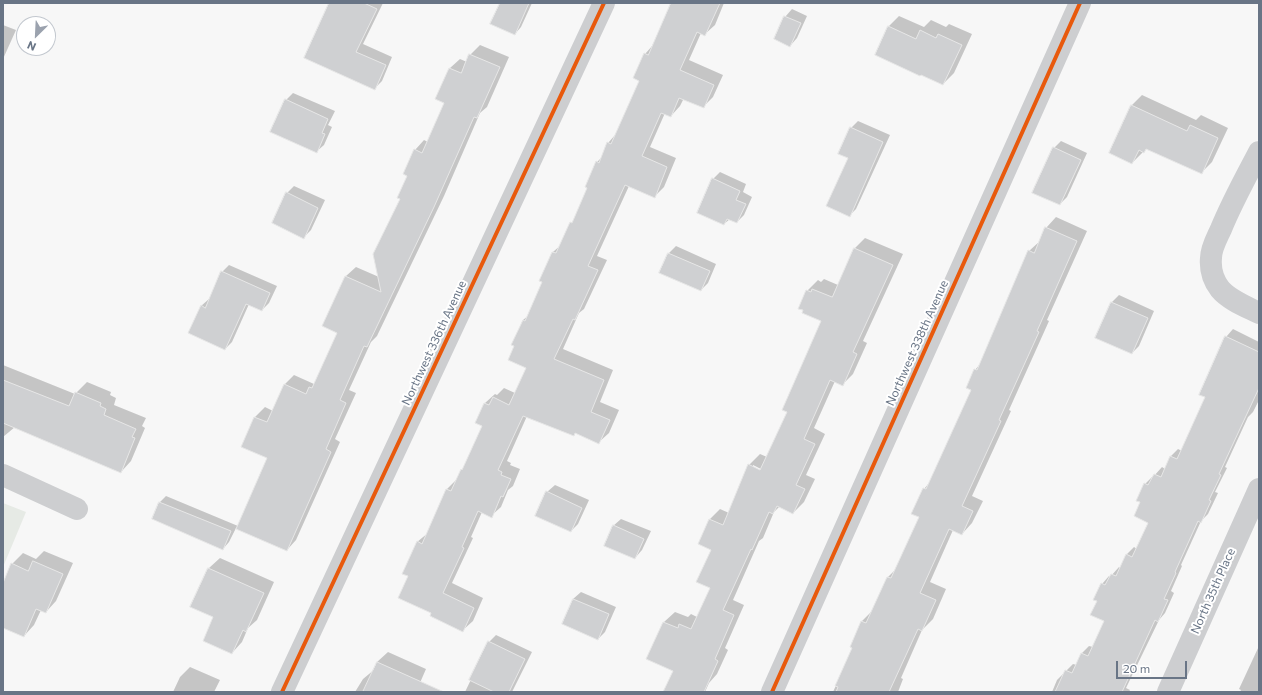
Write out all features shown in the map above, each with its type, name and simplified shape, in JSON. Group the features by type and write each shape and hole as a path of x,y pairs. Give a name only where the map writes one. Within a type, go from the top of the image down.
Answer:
{"street":[{"name":"Northwest 336th Avenue","path":"282,692 604,3"},
{"name":"Northwest 338th Avenue","path":"772,692 1080,3"},
{"path":"1259,152 1230,206 1214,244 1211,256 1211,270 1214,280 1220,290 1227,296 1259,313"},
{"path":"3,475 78,508"},
{"name":"North 35th Place","path":"1168,692 1259,489"}],"shaded area":[{"path":"3,503 26,512 3,567"}],"building":[{"path":"329,3 364,3 377,9 356,52 386,65 375,90 304,58"},
{"path":"500,3 529,3 515,35 490,24"},
{"path":"671,3 720,3 705,36 697,32 680,70 714,85 704,108 679,98 671,117 661,113 642,156 667,167 655,198 625,185 588,266 598,270 575,320 573,319 554,359 604,380 591,412 610,420 599,444 575,433 574,436 523,416 498,470 502,472 501,475 511,479 503,497 501,496 492,518 478,511 462,547 464,548 443,593 474,608 463,632 430,616 431,613 398,598 408,576 402,574 417,541 422,544 446,489 451,491 461,469 462,470 482,426 475,423 484,403 489,405 493,397 509,405 526,368 508,360 514,346 511,345 523,320 525,321 542,282 539,281 552,252 556,253 570,222 572,223 587,188 585,187 596,161 599,163 607,142 611,144 639,81 633,78 644,53 648,55"},
{"path":"784,16 801,23 790,47 774,39"},
{"path":"888,26 916,39 920,30 936,38 938,34 962,45 943,85 875,55"},
{"path":"469,54 500,67 477,118 474,117 434,207 367,347 364,346 340,400 346,403 326,449 331,452 287,551 236,529 267,458 241,447 254,417 267,422 284,384 306,394 309,387 312,388 337,333 322,326 345,276 381,292 373,254 400,199 397,198 407,176 403,174 414,149 422,153 444,103 435,99 449,68 461,73"},
{"path":"285,99 328,119 322,133 325,134 317,153 270,132"},
{"path":"1131,105 1187,131 1190,125 1218,138 1202,174 1146,149 1144,153 1139,150 1132,164 1109,153"},
{"path":"850,127 883,142 850,217 826,206 848,158 838,154"},
{"path":"1053,147 1081,160 1060,205 1032,193"},
{"path":"712,178 740,191 736,200 746,204 737,223 727,219 724,225 697,213"},
{"path":"286,192 318,208 304,239 272,223"},
{"path":"1045,227 1077,241 1037,331 1039,332 999,420 1001,421 962,506 973,511 962,535 949,529 920,593 936,600 922,631 918,629 889,692 836,692 838,687 835,686 852,648 850,647 861,621 866,623 887,577 891,578 919,517 911,514 923,488 926,489 971,390 966,388 974,369 977,370 1028,250 1034,253"},
{"path":"854,248 893,265 853,352 857,354 843,386 830,380 804,439 815,444 796,485 805,489 793,514 777,506 773,514 769,512 723,610 734,615 715,659 718,661 704,692 663,692 673,671 646,659 663,622 678,628 679,624 691,629 710,588 696,582 711,550 698,544 709,519 723,525 748,464 760,470 787,412 782,410 821,321 802,313 803,310 798,309 806,290 811,292 812,289 832,297"},
{"path":"668,253 710,271 701,291 659,273"},
{"path":"221,271 270,293 262,311 246,304 225,350 188,333 201,305 205,308"},
{"path":"1111,302 1148,318 1132,354 1095,338"},
{"path":"1225,336 1259,352 1259,388 1219,474 1221,475 1209,500 1211,501 1201,523 1198,521 1175,572 1176,573 1164,599 1168,600 1158,622 1155,620 1122,692 1055,692 1065,670 1072,673 1081,653 1088,656 1104,621 1090,615 1097,601 1093,600 1101,583 1105,585 1111,574 1116,576 1126,554 1132,557 1148,523 1134,516 1140,502 1136,501 1144,483 1148,485 1154,474 1161,477 1170,456 1177,459 1205,397 1199,395"},
{"path":"3,380 69,406 75,392 101,403 100,406 106,409 104,415 136,429 132,437 135,438 121,473 3,423"},
{"path":"546,491 582,508 571,532 535,516"},
{"path":"159,502 231,531 223,550 152,519"},
{"path":"613,525 644,539 635,559 604,546"},
{"path":"33,561 63,574 46,613 36,609 24,637 3,628 3,583 11,563 28,571"},
{"path":"208,568 264,593 246,632 243,630 232,654 203,641 213,617 190,607"},
{"path":"573,599 609,614 598,640 562,624"},
{"path":"488,641 525,659 509,692 494,692 469,680"},
{"path":"377,662 444,692 363,692"}],"cycle path":[{"path":"282,692 604,3"},
{"path":"772,692 1080,3"}]}
